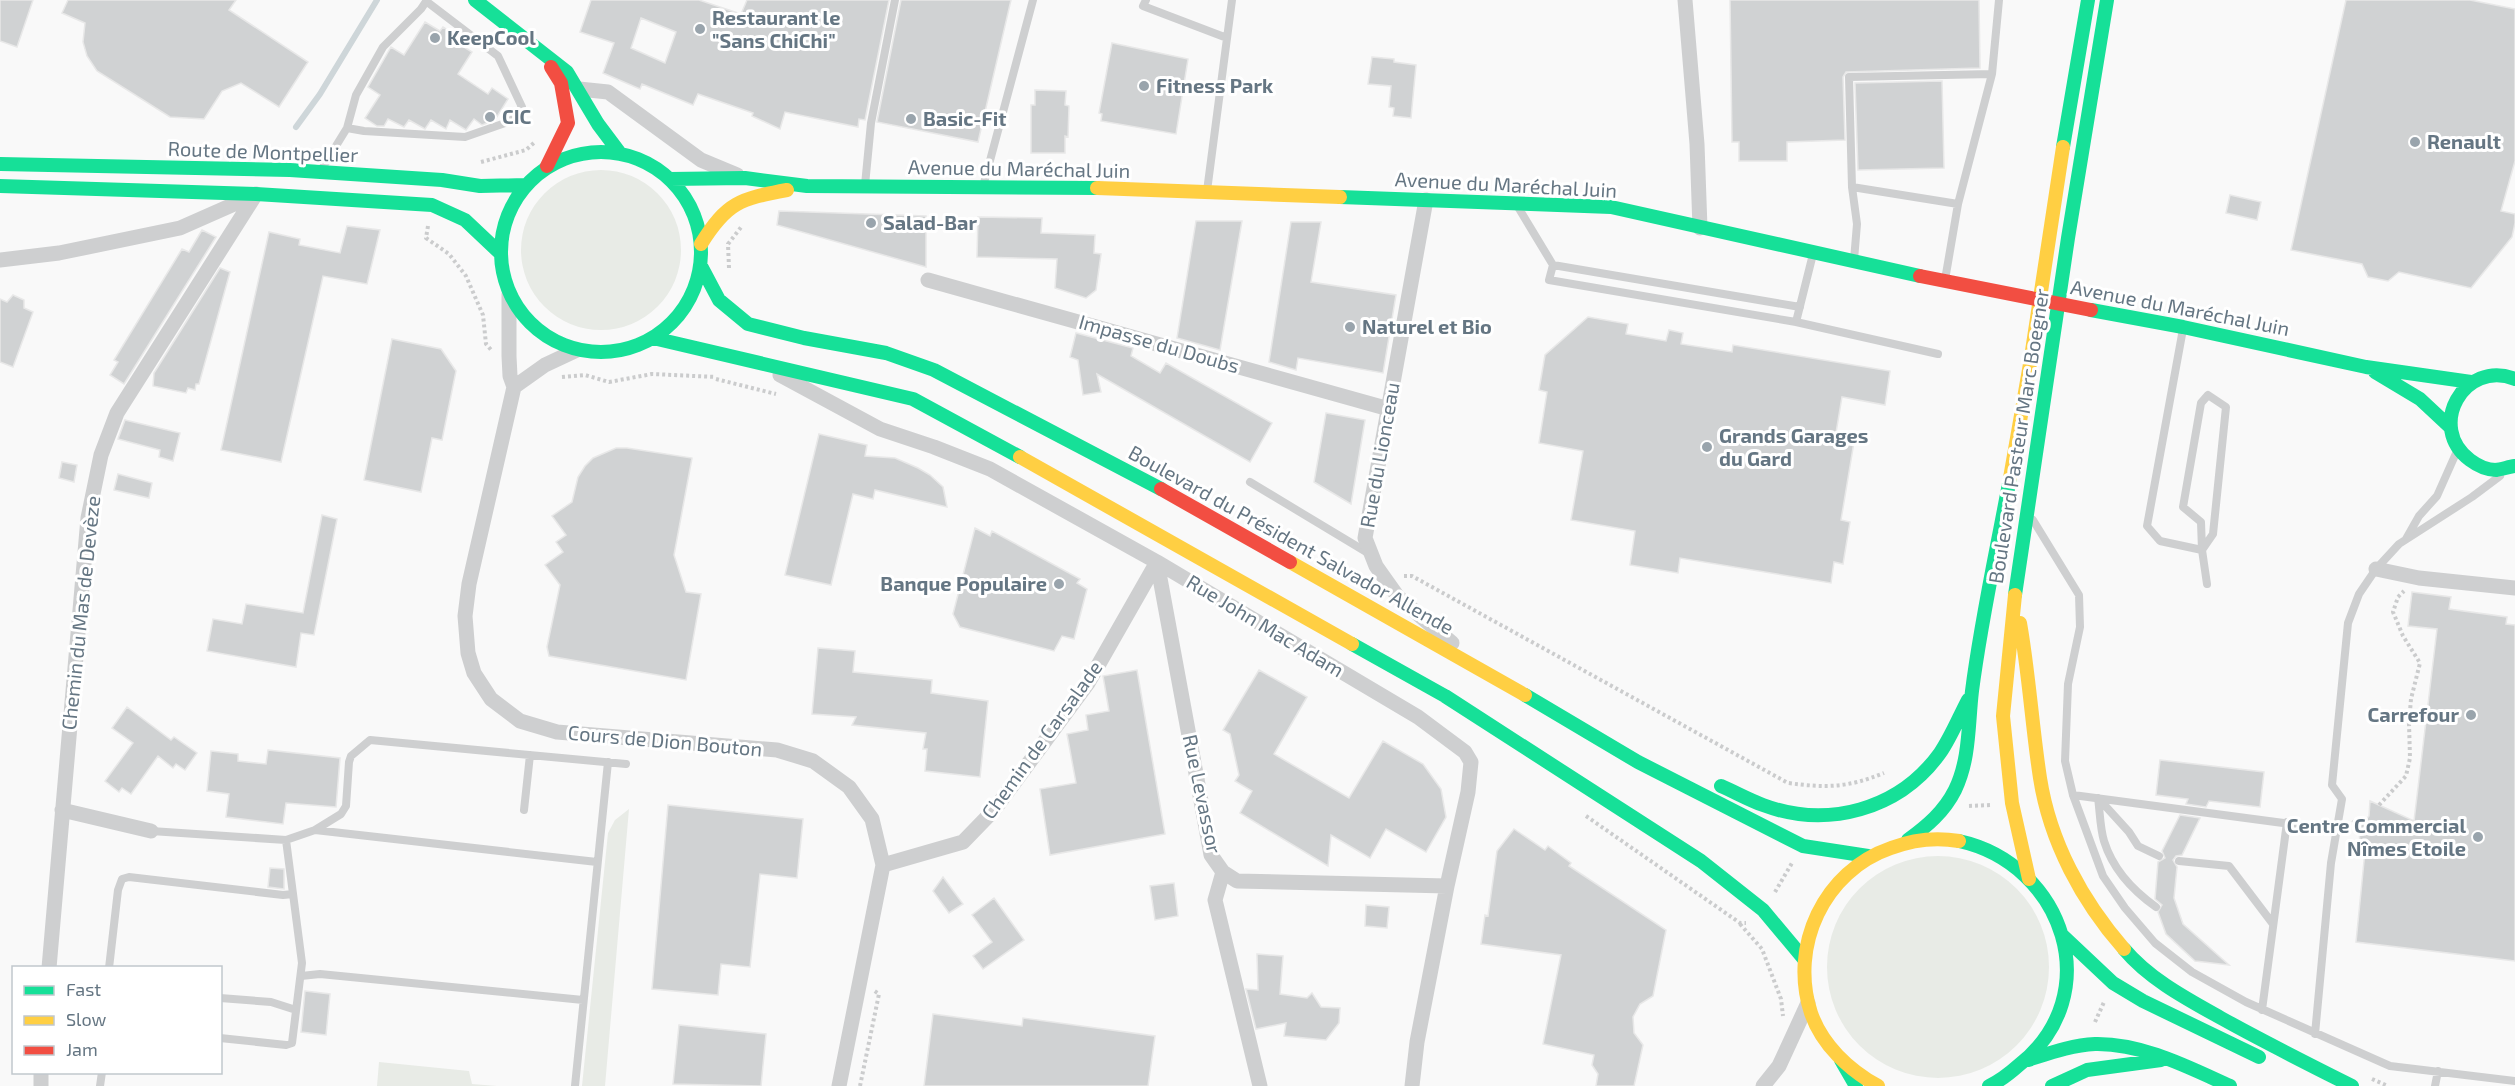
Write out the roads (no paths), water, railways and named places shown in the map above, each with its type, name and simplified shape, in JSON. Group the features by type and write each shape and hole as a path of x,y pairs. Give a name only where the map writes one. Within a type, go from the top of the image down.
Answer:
{"main road":[{"path":"475,0 567,72 598,124 619,152"},
{"name":"Boulevard Pasteur Marc Boegner","path":"1908,840 1929,824 1949,801 1962,767 1969,734 1972,692 2030,364 2048,235 2088,0"},
{"name":"Boulevard Pasteur Marc Boegner","path":"2029,879 2012,803 2003,716 2016,581 2107,0"},
{"path":"538,48 561,83 568,123 547,166"},
{"path":"619,152 654,166 682,193 692,209 698,226 701,266 692,294 676,319 653,338 625,350 594,352 577,350 552,340 528,322 509,294 502,274 500,253 504,221 525,185 547,166 577,154 619,152"},
{"name":"Route de Montpellier","path":"0,164 321,172 442,180 480,186 525,185"},
{"name":"Avenue du Maréchal Juin","path":"670,179 745,178 807,186 983,187 1611,207 1945,281 2183,327 2366,367 2471,382"},
{"path":"0,186 256,194 432,205 465,220 500,253"},
{"name":"Avenue du Maréchal Juin","path":"701,244 716,218 734,203 747,198 807,186"},
{"name":"Boulevard du Président Salvador Allende","path":"701,266 719,300 748,324 804,338 886,353 934,370 1113,462 1479,668 1638,762 1803,846 1868,856"},
{"path":"653,338 913,399 1445,696 1701,861 1763,910 1804,958"},
{"name":"Avenue du Maréchal Juin","path":"2366,367 2420,399 2450,427"},
{"path":"2512,467 2499,470 2482,467 2468,460 2458,449 2450,427 2450,414 2461,391 2471,382 2483,376 2496,375 2515,379"},
{"path":"2016,581 2040,780 2056,838 2076,882 2098,919 2133,960 2186,998 2278,1050 2352,1086"},
{"path":"1707,779 1764,806 1815,816 1849,814 1888,799 1917,778 1940,753 1972,692"},
{"path":"1638,762 1688,770"},
{"path":"1856,1086 1841,1060 1824,1038 1809,1003 1804,958 1814,919 1838,880 1868,856 1908,840 1956,839 1993,851 2029,879 2046,898 2062,935 2066,975 2061,1007 2049,1035 2028,1060"},
{"path":"2062,935 2113,983 2187,1023 2269,1062"},
{"path":"1989,1086 2028,1060 2061,1049 2096,1044 2129,1048 2165,1059 2230,1086"},
{"path":"2052,1086 2078,1073 2142,1065 2165,1059"},
{"path":"1841,1060 1869,1082 1878,1086"}],"street":[{"path":"1685,0 1697,144 1700,228"},
{"path":"579,89 608,92 701,160 745,178"},
{"path":"0,260 59,253 180,228 256,194"},
{"name":"Chemin du Mas de Devèze","path":"49,966 88,518 101,455 117,413 256,194"},
{"name":"Rue du Lionceau","path":"1426,200 1365,538 1382,575 1398,597 1479,668"},
{"name":"Impasse du Doubs","path":"928,280 1389,409"},
{"name":"Cours de Dion Bouton","path":"509,294 510,376 514,387 486,505 465,616 468,653 474,673 491,699 520,721 557,732 777,750 813,761 849,788 872,819 883,865 839,1086"},
{"path":"514,387 536,370 577,350"},
{"name":"Rue John Mac Adam","path":"753,361 880,429 990,468 1156,562 1418,717 1465,752 1471,762 1468,792 1417,1042 1412,1086"},
{"name":"Chemin de Carsalade","path":"883,865 963,842 994,810 1088,682 1156,562"},
{"name":"Rue Levassor","path":"1156,562 1211,855 1223,872 1237,881 1447,886"},
{"path":"2376,569 2419,578 2515,588"},
{"path":"62,810 151,831"},
{"path":"1223,872 1215,900 1260,1086"},
{"path":"1763,1086 1779,1066 1809,1003"}],"lane":[{"path":"321,172 347,128 356,95 383,47 426,0 498,56 522,107 511,122 465,137 347,128"},
{"path":"864,186 872,123 895,0"},
{"path":"983,187 1033,0"},
{"path":"1146,0 1143,6 1227,38"},
{"path":"1207,193 1231,0"},
{"path":"1945,281 1958,204 1992,74 1999,0"},
{"path":"1854,261 1857,224 1852,187 1849,77 1992,74"},
{"path":"1852,187 1958,204"},
{"path":"1515,203 1553,265 1549,280 1796,322 1938,354"},
{"path":"1796,322 1813,252"},
{"path":"1553,265 1800,307"},
{"path":"2183,327 2147,526 2160,542 2202,550"},
{"path":"2202,550 2213,534 2226,407 2208,395 2201,403 2183,507 2201,522 2202,550 2206,584"},
{"path":"2405,540 2419,516 2437,496 2458,449"},
{"path":"2315,1034 2336,830 2342,799 2332,784 2348,623 2359,594 2376,569 2405,540 2472,497 2512,467"},
{"path":"1250,483 1372,555"},
{"path":"2028,513 2079,595 2080,627 2068,684 2065,761 2073,795 2103,876 2125,908 2155,943 2193,972 2262,1010 2390,1066 2515,1081"},
{"path":"151,831 286,840 315,830 341,814 346,806 351,756 370,740 626,764"},
{"path":"524,810 530,755"},
{"path":"575,1086 608,762"},
{"path":"2073,795 2336,830"},
{"path":"2098,798 2129,832 2138,846 2159,856"},
{"path":"2098,798 2104,841 2119,871 2134,891 2157,907"},
{"path":"2262,1010 2287,822"},
{"path":"315,830 597,862"},
{"path":"222,1038 292,1044 302,963 286,840"},
{"path":"2179,861 2229,866 2273,924"},
{"path":"109,966 118,890 122,879 129,877 283,895 293,894"},
{"path":"301,976 320,974 583,1000"},
{"path":"222,998 271,1002 296,1010"},
{"path":"2435,1086 2438,1071"}],"waterway":[{"path":"296,127 320,94 377,0"}],"place":[{"name":"Restaurant le \"Sans ChiChi\"","path":"700,29"},
{"name":"KeepCool","path":"435,38"},
{"name":"Fitness Park","path":"1144,86"},
{"name":"CIC","path":"490,117"},
{"name":"Basic-Fit","path":"911,119"},
{"name":"Renault","path":"2415,142"},
{"name":"Salad-Bar","path":"871,223"},
{"name":"Naturel et Bio","path":"1350,327"},
{"name":"Grands Garages du Gard","path":"1707,447"},
{"name":"Banque Populaire","path":"1059,584"},
{"name":"Carrefour","path":"2471,715"},
{"name":"Centre Commercial Nîmes Etoile","path":"2478,837"}]}
